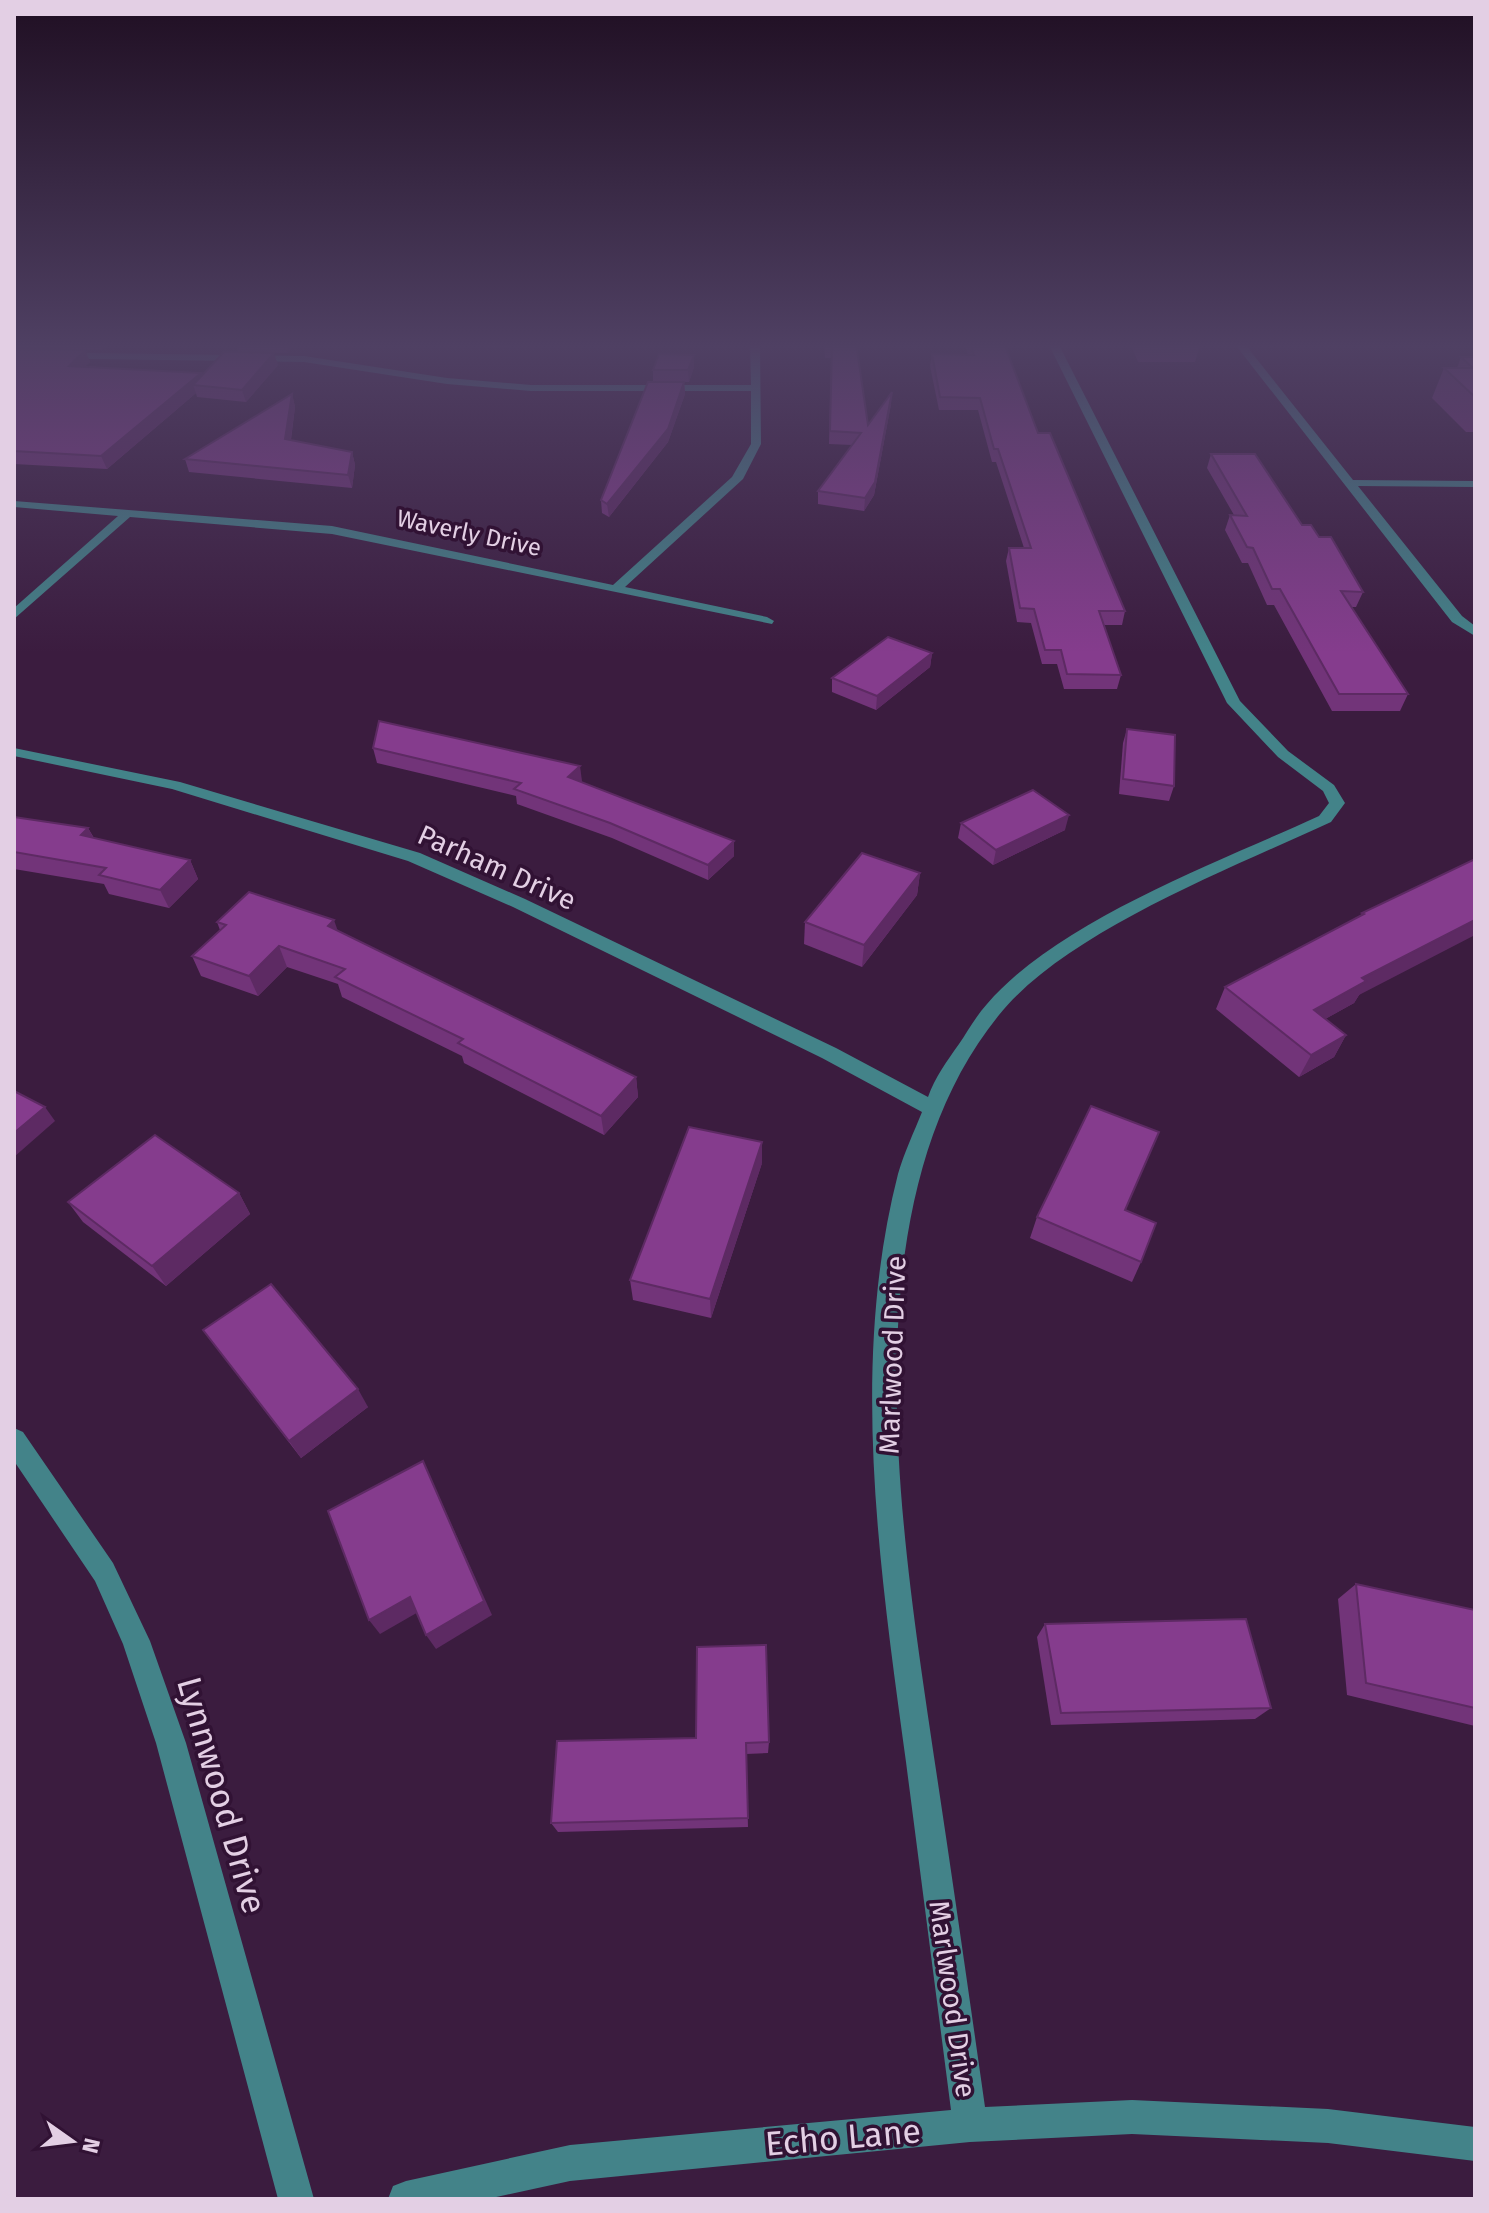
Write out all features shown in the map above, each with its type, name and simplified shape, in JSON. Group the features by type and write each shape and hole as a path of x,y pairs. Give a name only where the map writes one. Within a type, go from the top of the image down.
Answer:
{"street":[{"path":"618,587 737,479 755,446"},
{"name":"Marlwood Drive","path":"970,2125 898,1605 887,1450 888,1311 898,1217 914,1151 930,1107 956,1058 992,1010 1020,983 1097,928 1325,819 1337,803 1329,788 1283,754 1234,703 1105,446"},
{"path":"1322,446 1457,619 1475,632"},
{"path":"1351,483 1475,484"},
{"name":"Waverly Drive","path":"14,504 332,530 618,587 767,621"},
{"path":"14,615 128,513"},
{"name":"Parham Drive","path":"14,752 175,785 414,857 519,903 829,1053 930,1107"},
{"name":"Lynnwood Drive","path":"14,1440 104,1572 136,1641 171,1743 296,2199"},
{"name":"Echo Lane","path":"406,2199 570,2163 970,2125 1132,2117 1328,2126 1475,2144"}],"building":[{"path":"14,446 113,446 101,456 14,451"},
{"path":"206,446 322,446 352,452 348,475 185,459"},
{"path":"622,446 654,446 607,504 601,500"},
{"path":"851,446 882,446 875,482 865,498 818,491"},
{"path":"993,446 1056,446 1125,611 1099,611 1121,675 1067,674 1061,650 1045,650 1034,609 1020,608 1009,548 1031,548 998,449"},
{"path":"1211,454 1255,454 1302,525 1311,525 1319,537 1331,537 1363,592 1341,591 1408,694 1339,694 1280,589 1272,589 1253,548 1247,547 1230,515 1247,516"},
{"path":"888,637 932,653 877,696 832,678"},
{"path":"379,721 580,766 568,777 734,841 708,865 610,823 514,789 521,783 373,748"},
{"path":"1127,729 1175,735 1174,786 1123,779"},
{"path":"1033,790 1069,815 996,850 961,823"},
{"path":"14,817 88,828 81,835 190,860 160,890 99,875 106,868 14,852"},
{"path":"862,853 920,873 864,945 805,922"},
{"path":"1475,859 1475,920 1362,978 1366,981 1314,1010 1346,1035 1311,1055 1225,987 1362,913"},
{"path":"249,892 334,920 328,926 636,1077 601,1116 458,1043 463,1039 335,977 345,969 279,946 249,976 192,956 226,925 217,922"},
{"path":"14,1091 45,1107 14,1133"},
{"path":"1091,1106 1159,1132 1125,1210 1156,1223 1141,1262 1037,1217"},
{"path":"689,1127 762,1142 710,1299 630,1280"},
{"path":"155,1135 239,1193 152,1266 68,1202"},
{"path":"271,1284 358,1389 289,1441 203,1330"},
{"path":"423,1461 484,1601 426,1635 410,1597 369,1620 328,1511"},
{"path":"1356,1584 1475,1610 1475,1708 1366,1683"},
{"path":"1246,1619 1271,1708 1061,1713 1045,1624"},
{"path":"766,1645 769,1742 746,1743 748,1818 551,1823 557,1741 696,1738 697,1647"}]}
